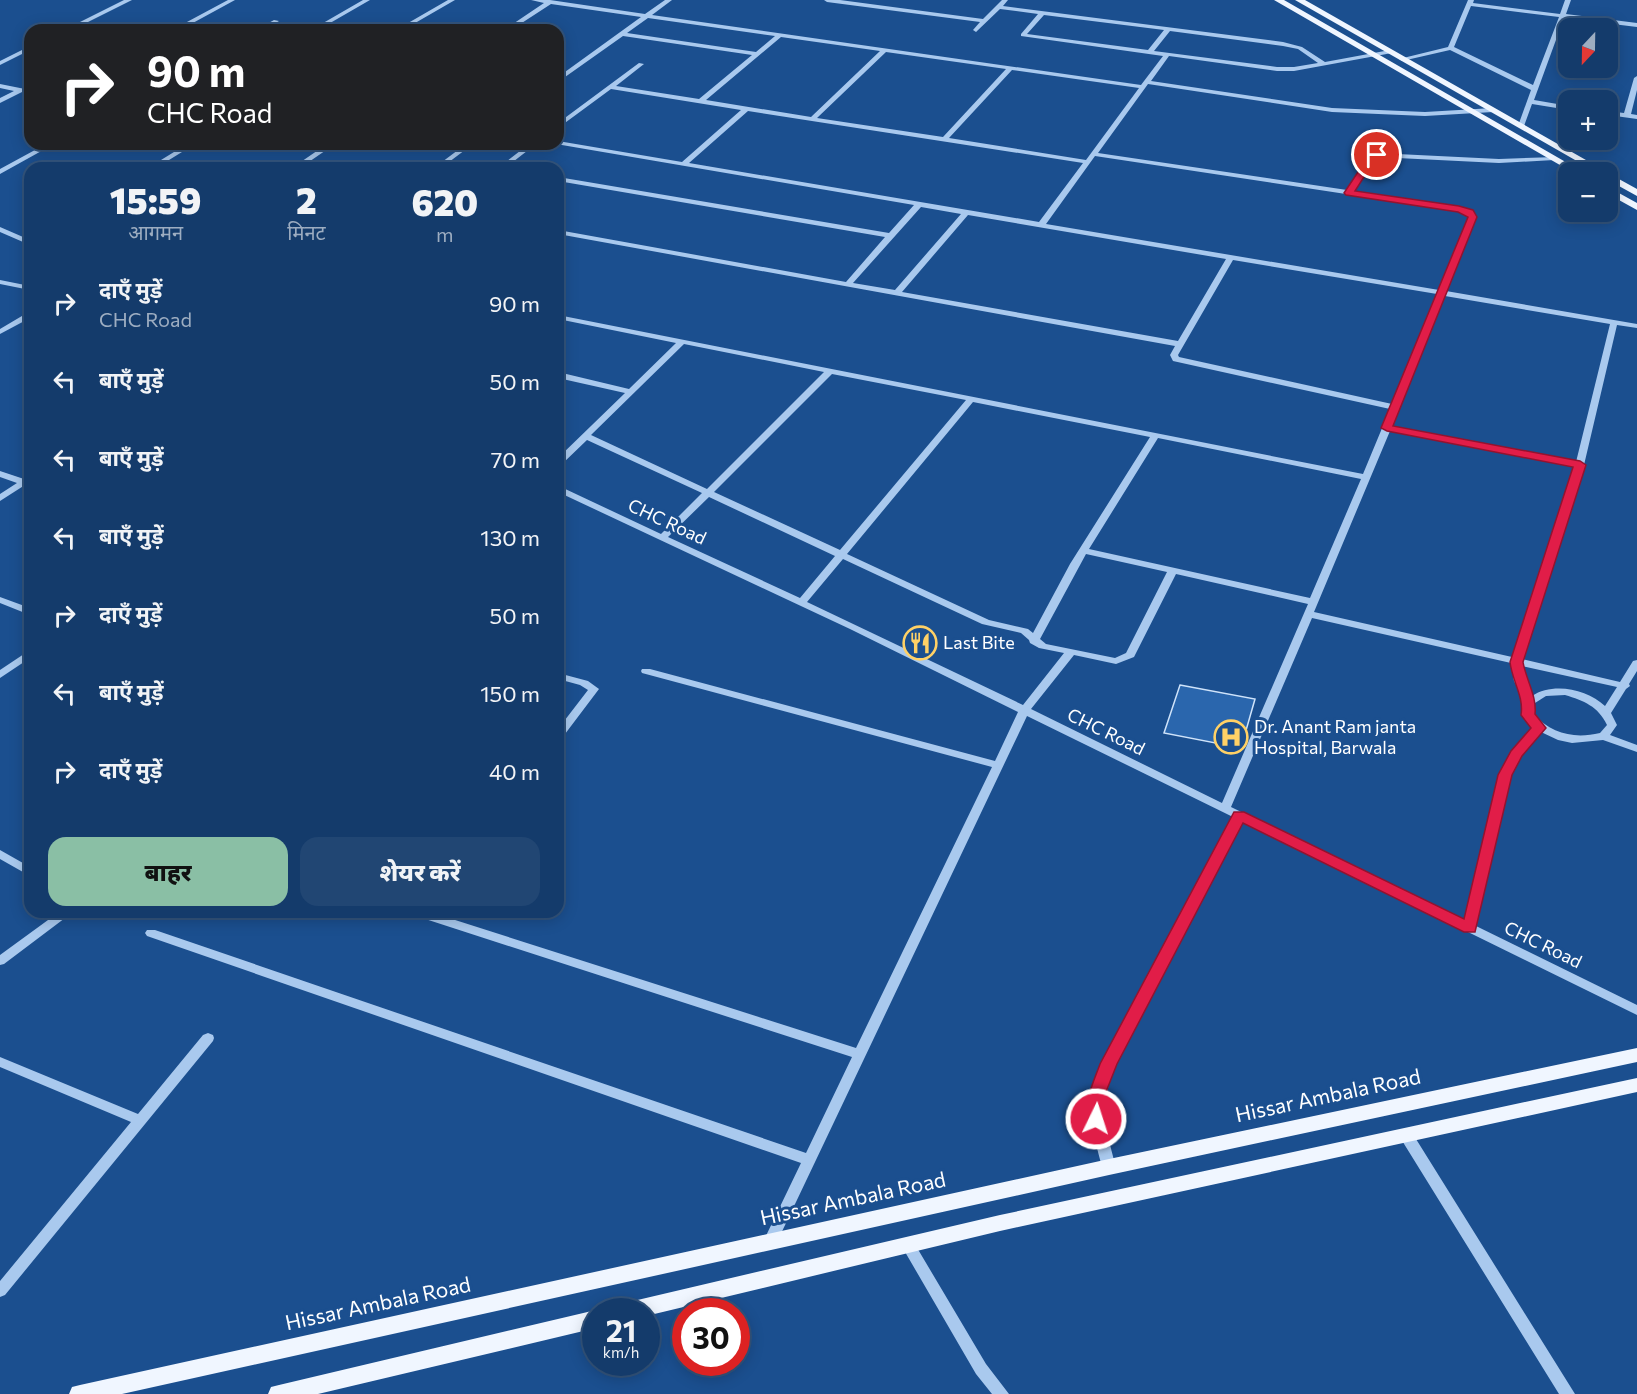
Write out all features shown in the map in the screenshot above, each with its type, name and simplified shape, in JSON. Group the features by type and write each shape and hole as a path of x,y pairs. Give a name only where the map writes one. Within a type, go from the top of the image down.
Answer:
{"main road":[{"path":"1278,0 1560,162"},
{"path":"1299,0 1584,162"},
{"path":"1618,182 1637,193"},
{"path":"1618,196 1637,207"},
{"name":"Hissar Ambala Road","path":"80,1394 1109,1167 1637,1055"},
{"path":"660,1303 908,1245 1637,1085"},
{"path":"279,1394 317,1390 582,1323"}],"street":[{"path":"79,24 129,0"},
{"path":"186,24 232,0"},
{"path":"324,24 366,0"},
{"path":"410,24 452,0"},
{"path":"534,0 1011,69 1332,110 1425,114 1493,110"},
{"path":"564,76 669,0"},
{"path":"826,0 984,21"},
{"path":"976,30 1005,0"},
{"path":"1521,126 1560,16 1568,0"},
{"path":"516,24 550,2"},
{"path":"1451,48 1470,2 1637,25"},
{"path":"998,7 1295,46 1324,64"},
{"path":"1042,13 1023,36 1287,70 1390,52"},
{"path":"270,24 276,21"},
{"path":"1149,53 1168,30"},
{"path":"622,34 758,54"},
{"path":"701,101 780,35"},
{"path":"1402,59 1451,48 1535,89"},
{"path":"812,119 885,50"},
{"path":"0,63 24,51"},
{"path":"1041,225 1166,56"},
{"path":"564,122 641,64"},
{"path":"944,140 1011,69"},
{"path":"1627,116 1637,78"},
{"path":"0,86 24,91"},
{"path":"610,87 1087,162"},
{"path":"0,101 21,90"},
{"path":"1531,102 1558,106"},
{"path":"683,165 747,108"},
{"path":"1618,115 1637,117"},
{"path":"564,144 1637,326"},
{"path":"0,172 40,150"},
{"path":"161,162 182,150"},
{"path":"304,162 323,150"},
{"path":"445,162 462,150"},
{"path":"509,162 525,150"},
{"path":"1093,154 1469,212 1473,217 1367,477 1225,809"},
{"path":"1349,193 1373,156 1377,155 1499,161 1554,159"},
{"path":"564,180 891,236"},
{"path":"848,284 919,204"},
{"path":"897,293 966,212"},
{"path":"0,229 24,239"},
{"path":"564,233 1180,344"},
{"path":"1231,257 1174,355 1183,362 1395,407"},
{"path":"0,282 24,287"},
{"path":"0,332 24,318"},
{"path":"564,318 1367,477"},
{"path":"1614,322 1580,465 1516,662 1519,681 1530,702 1528,715 1539,728 1568,740 1584,741 1604,736 1637,749"},
{"path":"564,457 682,342"},
{"path":"662,538 830,371"},
{"path":"564,376 632,392"},
{"path":"801,603 971,399"},
{"path":"1387,428 1580,465"},
{"path":"1034,642 1084,551 1156,435"},
{"path":"586,436 986,622 1024,631 1034,642 1043,646 1116,661 1130,655 1173,571"},
{"path":"0,474 24,482"},
{"path":"0,498 24,485"},
{"name":"CHC Road","path":"564,492 801,603 1637,1010"},
{"path":"1084,551 1314,602"},
{"path":"0,600 24,610"},
{"path":"1309,614 1625,686"},
{"path":"770,1242 1024,711 1071,652"},
{"path":"0,675 24,657"},
{"path":"1607,711 1625,686 1637,663"},
{"path":"646,671 998,765"},
{"path":"564,678 584,683 594,689 564,727"},
{"path":"1530,702 1544,693 1566,692 1590,699 1607,711 1612,725 1604,736"},
{"path":"1470,928 1505,775 1516,754 1539,728"},
{"path":"1109,1167 1096,1119 1098,1092 1109,1064 1239,816"},
{"path":"0,854 24,868"},
{"path":"0,961 59,918"},
{"path":"436,918 859,1054"},
{"path":"151,933 809,1160"},
{"path":"0,1291 208,1038"},
{"path":"0,1062 139,1120"},
{"path":"1406,1135 1567,1394"},
{"path":"908,1245 981,1369 1000,1394"}],"building":[{"path":"1180,685 1255,699 1241,748 1164,733"}],"place":[{"name":"Last Bite","path":"920,643"},
{"name":"Dr. Anant Ram janta Hospital, Barwala","path":"1231,737"}],"route":[{"path":"1096,1119 1098,1092 1109,1064 1239,816 1470,928 1505,775 1516,754 1539,728 1528,715 1530,702 1519,681 1516,662 1580,465 1387,428 1473,217 1469,212 1459,209 1349,193 1373,156 1377,155"}]}
